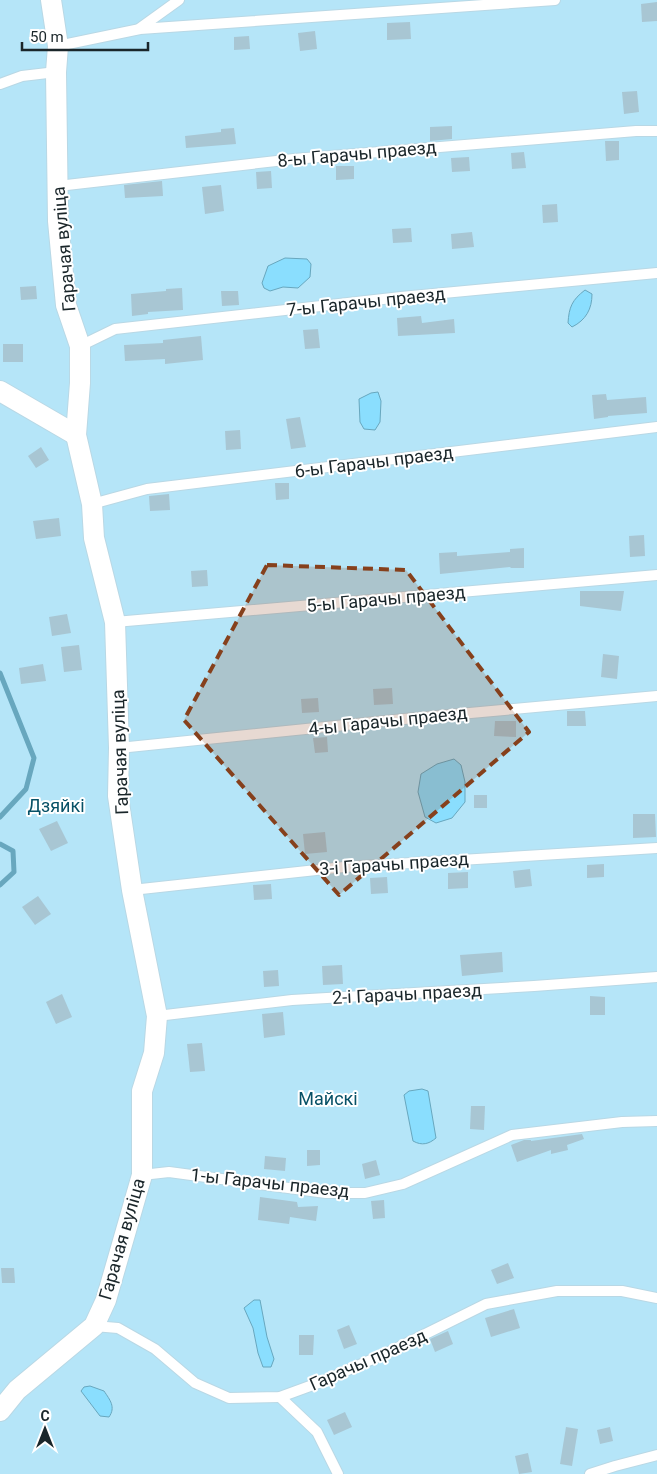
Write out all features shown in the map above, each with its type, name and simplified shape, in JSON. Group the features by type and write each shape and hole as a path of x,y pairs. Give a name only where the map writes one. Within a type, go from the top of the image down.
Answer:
{"street":[{"name":"Гарачая вуліца","path":"0,1411 17,1390 94,1326 106,1300 142,1175 142,1091 154,1052 157,1016 132,890 118,796 119,748 115,622 94,538 92,504 76,434 80,383 80,346 66,305 58,222 56,72 58,46 51,0"},
{"path":"0,391 76,434"}],"lane":[{"path":"140,29 179,0"},
{"path":"58,46 140,29 555,0"},
{"path":"0,84 22,76 56,72"},
{"name":"8-ы Гарачы праезд","path":"58,186 294,159 636,131 657,131"},
{"name":"7-ы Гарачы праезд","path":"80,346 116,329 400,297 657,273"},
{"name":"6-ы Гарачы праезд","path":"92,504 147,489 657,427"},
{"name":"5-ы Гарачы праезд","path":"115,622 657,575"},
{"name":"4-ы Гарачы праезд","path":"119,748 657,696"},
{"name":"3-і Гарачы праезд","path":"132,890 344,867 657,848"},
{"name":"2-і Гарачы праезд","path":"157,1016 292,1000 657,977"},
{"name":"1-ы Гарачы праезд","path":"142,1175 169,1172 326,1193 365,1193 403,1184 512,1135 622,1122 657,1121"},
{"name":"Гарачы праезд","path":"94,1326 118,1328 155,1349 196,1383 229,1398 280,1397 321,1382 393,1350 486,1304 557,1291 622,1291 657,1298"},
{"path":"280,1397 317,1432 338,1474"},
{"path":"590,1474 657,1455"}],"highlighted area":[{"path":"267,565 406,570 529,732 339,895 184,720"}],"green space":[{"name":"Майскі","path":"0,0 657,0 657,1474 0,1474"}],"shaded area":[{"path":"285,258 307,259 311,264 310,277 298,288 283,287 270,291 264,288 262,283 268,266"},
{"path":"585,290 592,294 591,304 587,314 572,327 568,323 570,308 577,297"},
{"path":"378,392 381,401 380,422 375,430 364,429 360,422 359,399"},
{"path":"454,759 461,765 465,782 465,802 452,818 436,823 425,817 418,792 421,774 437,764"},
{"path":"422,1089 428,1091 436,1138 431,1142 422,1144 413,1141 404,1095 409,1091"},
{"path":"254,1300 260,1300 267,1337 274,1359 271,1367 263,1367 253,1328 244,1308"},
{"path":"90,1386 104,1391 108,1397 112,1407 109,1417 100,1416 81,1391 84,1387"}],"building":[{"path":"657,2 657,21 642,22 641,4"},
{"path":"410,22 411,39 387,40 387,23"},
{"path":"315,31 317,49 300,51 298,33"},
{"path":"249,36 250,49 234,50 234,37"},
{"path":"637,91 639,112 624,114 622,92"},
{"path":"452,126 452,139 430,141 430,127"},
{"path":"234,128 236,144 186,148 185,136 221,132 221,129"},
{"path":"605,141 619,141 619,160 606,161"},
{"path":"524,152 526,168 512,169 511,153"},
{"path":"469,157 470,171 452,172 451,158"},
{"path":"336,166 354,166 354,179 336,180"},
{"path":"271,171 272,188 257,189 256,172"},
{"path":"162,181 163,196 125,198 124,185"},
{"path":"221,185 224,211 205,214 202,187"},
{"path":"557,204 558,222 543,223 542,205"},
{"path":"411,228 412,242 393,243 392,229"},
{"path":"472,232 474,247 452,249 451,234"},
{"path":"36,286 37,299 21,300 20,287"},
{"path":"182,288 183,310 148,312 148,314 132,316 131,294"},
{"path":"221,291 238,291 239,305 222,306"},
{"path":"421,316 422,323 454,319 455,333 398,336 397,318"},
{"path":"318,329 320,348 305,349 303,330"},
{"path":"201,336 203,360 165,364 165,359 125,361 124,345 163,343 163,340"},
{"path":"3,344 23,344 23,362 3,362"},
{"path":"606,394 607,400 646,397 647,413 594,419 592,395"},
{"path":"300,417 306,447 291,449 286,419"},
{"path":"240,430 241,449 226,450 225,431"},
{"path":"41,447 49,460 36,468 28,456"},
{"path":"275,483 289,483 289,499 276,500"},
{"path":"169,494 170,510 150,511 149,496"},
{"path":"59,518 61,536 36,539 33,521"},
{"path":"644,535 645,556 630,557 629,536"},
{"path":"524,548 524,568 510,567 440,574 439,553 457,552 457,556 510,552 510,549"},
{"path":"207,570 208,586 192,587 191,571"},
{"path":"580,591 624,591 621,611 580,606"},
{"path":"67,614 71,633 52,636 49,617"},
{"path":"79,645 82,670 64,672 61,647"},
{"path":"603,654 619,656 617,679 601,677"},
{"path":"43,664 46,681 21,684 19,668"},
{"path":"392,688 393,704 374,705 373,689"},
{"path":"318,698 319,712 302,713 301,699"},
{"path":"567,711 585,711 586,726 567,726"},
{"path":"495,721 516,721 516,737 494,736"},
{"path":"327,737 328,752 315,753 313,738"},
{"path":"474,795 487,795 487,808 474,808"},
{"path":"633,814 655,814 656,837 633,838"},
{"path":"57,821 68,843 51,851 39,829"},
{"path":"325,832 327,852 305,854 303,834"},
{"path":"604,864 604,877 587,878 587,865"},
{"path":"530,869 532,886 515,888 513,871"},
{"path":"468,872 468,888 448,889 448,873"},
{"path":"387,877 388,893 371,894 370,878"},
{"path":"271,884 272,899 254,900 253,885"},
{"path":"38,896 51,914 35,925 22,907"},
{"path":"502,952 503,972 462,976 460,955"},
{"path":"342,965 343,984 323,985 322,966"},
{"path":"278,970 279,986 264,987 263,971"},
{"path":"62,994 72,1017 56,1024 46,1002"},
{"path":"590,996 605,997 605,1015 590,1015"},
{"path":"283,1012 285,1035 264,1038 262,1014"},
{"path":"202,1043 205,1071 190,1072 187,1044"},
{"path":"471,1106 485,1106 484,1130 470,1129"},
{"path":"582,1134 584,1139 567,1145 568,1150 551,1154 551,1150 517,1162 511,1145 524,1140 531,1141"},
{"path":"307,1150 320,1150 320,1165 307,1166"},
{"path":"265,1156 286,1158 285,1171 264,1169"},
{"path":"376,1160 380,1175 365,1179 362,1164"},
{"path":"260,1197 297,1202 298,1207 318,1206 316,1221 290,1217 289,1224 258,1220"},
{"path":"384,1200 385,1218 373,1219 371,1201"},
{"path":"508,1263 514,1278 497,1284 491,1270"},
{"path":"1,1268 14,1268 15,1283 2,1283"},
{"path":"514,1309 520,1328 491,1337 485,1318"},
{"path":"349,1325 357,1344 344,1349 337,1330"},
{"path":"448,1331 453,1344 435,1352 430,1339"},
{"path":"299,1335 314,1335 313,1355 299,1355"},
{"path":"345,1412 352,1427 334,1435 327,1420"},
{"path":"566,1427 578,1429 572,1466 560,1464"},
{"path":"610,1427 613,1441 600,1444 597,1430"},
{"path":"528,1453 532,1472 519,1474 515,1456"}],"waterway":[{"path":"0,673 34,758 26,789 0,817"},
{"path":"0,844 13,851 14,872 0,885"}],"park label":[{"name":"Дзяйкі","path":"56,806"}]}
